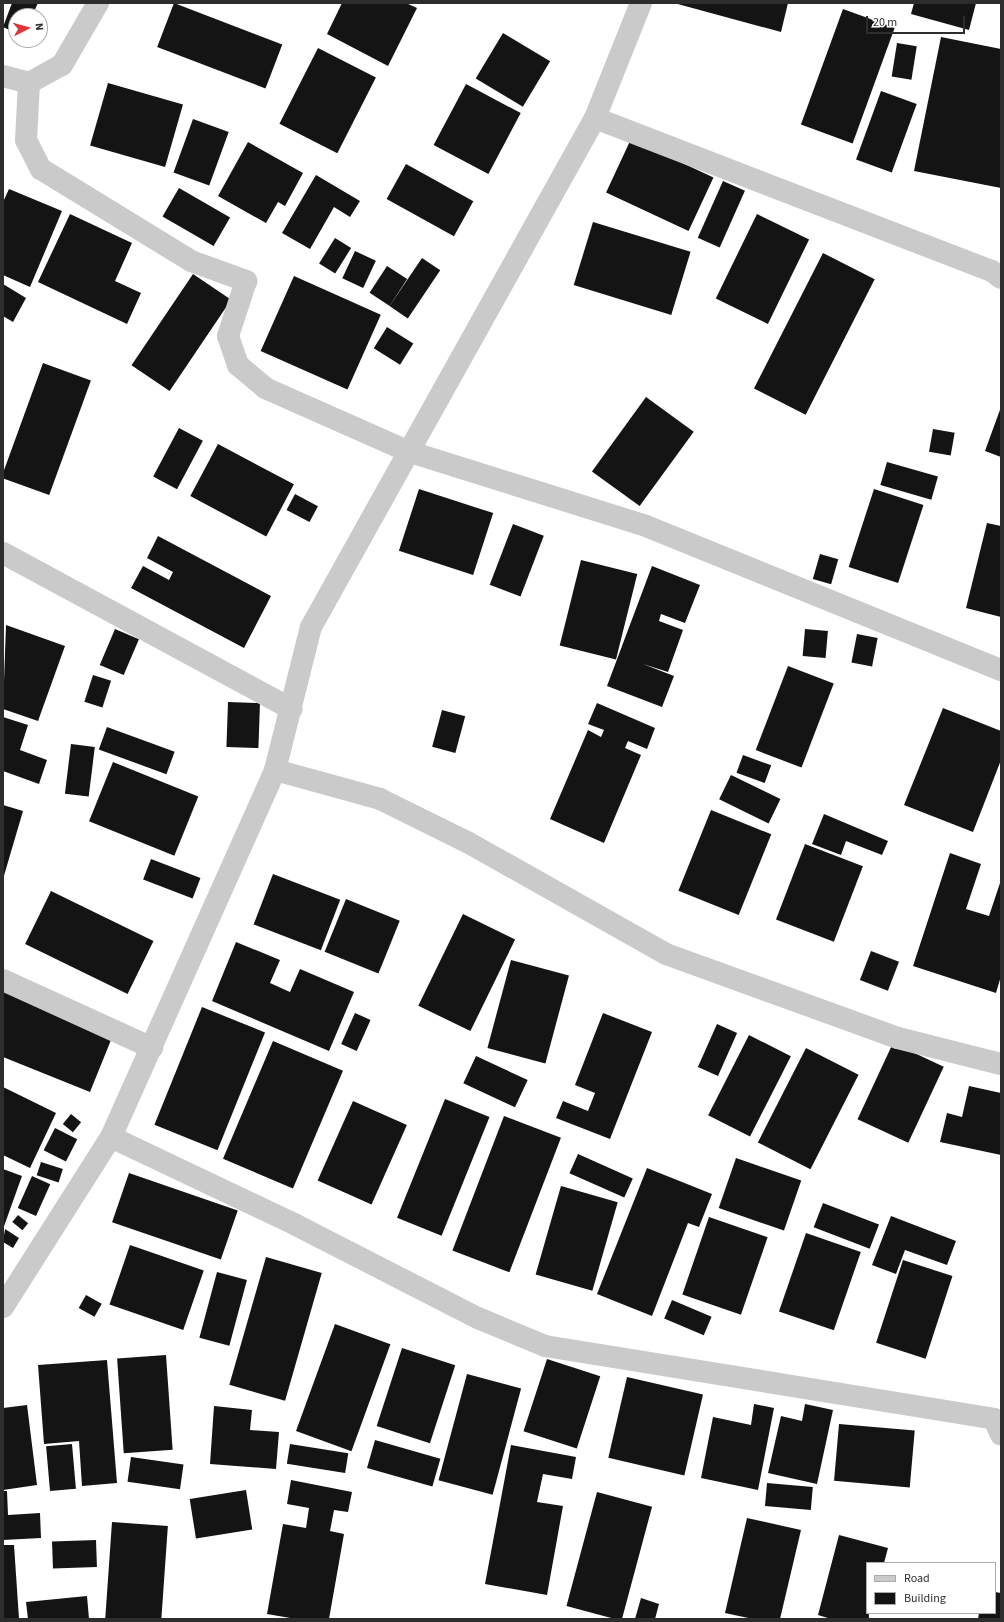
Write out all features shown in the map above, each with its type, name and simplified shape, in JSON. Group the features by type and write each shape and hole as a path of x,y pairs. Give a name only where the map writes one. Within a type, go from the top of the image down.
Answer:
{"street":[{"path":"3,76 29,83 62,65 98,3"},
{"path":"3,1307 111,1137 275,770 312,627 407,451 595,118 641,3"},
{"path":"29,83 26,140 40,169 191,261 246,281 228,336 238,365 265,388 407,451 646,526 1001,670"},
{"path":"595,118 992,271 1001,278"},
{"path":"3,553 291,709"},
{"path":"275,770 380,799 469,842 666,954 898,1038 1001,1064"},
{"path":"3,980 152,1048"},
{"path":"111,1137 296,1225 478,1318 545,1346 999,1425"}],"building":[{"path":"12,3 38,3 36,8 10,8"},
{"path":"174,3 282,45 265,88 157,47"},
{"path":"342,3 406,3 417,8 388,66 327,34"},
{"path":"674,3 788,3 781,32"},
{"path":"914,3 976,3 969,30 911,14"},
{"path":"843,9 895,28 853,143 801,125"},
{"path":"8,14 8,29 3,27"},
{"path":"503,33 550,61 523,107 476,78"},
{"path":"941,37 1001,49 1001,188 914,171"},
{"path":"897,43 917,46 911,80 892,77"},
{"path":"318,48 376,78 337,153 279,124"},
{"path":"108,83 183,104 165,167 90,145"},
{"path":"466,84 521,113 488,174 434,145"},
{"path":"881,91 917,104 892,173 856,160"},
{"path":"193,119 229,132 209,186 174,173"},
{"path":"631,139 713,177 689,231 606,192"},
{"path":"248,142 303,173 285,206 278,202 266,223 218,196"},
{"path":"406,164 473,201 454,236 387,199"},
{"path":"316,175 360,201 350,217 334,207 310,249 282,233"},
{"path":"723,181 745,191 720,247 698,238"},
{"path":"179,188 230,218 214,246 162,217"},
{"path":"9,189 62,211 30,287 3,275 3,202"},
{"path":"70,214 132,243 115,281 141,293 127,324 38,282"},
{"path":"757,214 809,239 768,324 716,298"},
{"path":"593,222 691,252 671,315 574,285"},
{"path":"335,238 351,248 335,274 319,263"},
{"path":"355,251 376,261 363,288 342,278"},
{"path":"823,253 875,279 806,415 754,388"},
{"path":"422,258 440,270 408,318 390,306"},
{"path":"387,266 407,279 390,306 370,293"},
{"path":"193,274 231,300 170,391 131,365"},
{"path":"294,276 381,315 347,390 261,351"},
{"path":"3,284 26,298 13,322 3,316"},
{"path":"387,327 413,343 400,365 374,348"},
{"path":"43,363 91,380 49,495 3,478 3,473"},
{"path":"646,397 694,432 640,506 592,471"},
{"path":"1001,407 1001,457 985,451"},
{"path":"179,428 203,441 177,489 153,477"},
{"path":"933,429 955,433 951,455 929,452"},
{"path":"218,444 294,484 266,536 190,496"},
{"path":"887,462 938,477 931,500 880,485"},
{"path":"419,489 493,513 473,575 399,551"},
{"path":"874,489 923,505 898,583 849,567"},
{"path":"295,494 318,506 310,522 287,510"},
{"path":"987,523 1001,526 1001,617 966,608"},
{"path":"513,524 544,536 521,597 490,585"},
{"path":"158,536 271,596 244,648 131,588 143,566 169,580 173,572 147,558"},
{"path":"820,554 838,559 831,584 813,579"},
{"path":"581,560 637,574 616,659 560,645"},
{"path":"652,566 700,585 685,623 661,614 659,621 683,630 668,672 643,664 674,676 662,707 607,686"},
{"path":"6,625 65,646 38,721 3,709"},
{"path":"115,629 139,639 124,675 100,665"},
{"path":"805,629 828,631 826,658 803,656"},
{"path":"857,634 878,638 872,666 851,662"},
{"path":"788,666 834,684 801,768 756,750"},
{"path":"93,675 111,681 102,708 84,702"},
{"path":"228,702 260,703 258,748 226,747"},
{"path":"597,703 655,728 647,749 628,741 625,748 641,755 604,843 550,819 588,730 601,737 604,730 588,724"},
{"path":"943,708 1001,731 1001,760 973,832 904,805"},
{"path":"442,710 465,716 455,753 432,747"},
{"path":"3,717 28,725 20,750 47,760 39,784 3,771"},
{"path":"107,727 175,752 166,774 99,750"},
{"path":"71,744 95,747 89,797 65,794"},
{"path":"743,755 771,765 765,783 737,773"},
{"path":"113,762 198,796 174,856 89,821"},
{"path":"731,775 780,799 769,823 719,799"},
{"path":"3,805 23,811 3,879"},
{"path":"711,810 771,834 739,915 678,891"},
{"path":"824,814 888,841 882,855 846,841 841,855 812,844"},
{"path":"805,844 863,866 834,942 776,920"},
{"path":"950,853 981,864 966,909 989,916 1001,880 1001,976 996,993 913,966"},
{"path":"151,859 200,878 193,899 143,880"},
{"path":"273,874 340,900 321,950 254,924"},
{"path":"51,891 153,941 128,994 25,944"},
{"path":"346,899 400,921 378,974 325,952"},
{"path":"463,914 515,939 470,1031 418,1006"},
{"path":"236,942 280,960 270,983 290,992 300,969 354,992 329,1051 212,1001"},
{"path":"871,951 899,962 888,991 860,980"},
{"path":"511,960 569,976 545,1063 487,1048"},
{"path":"3,991 113,1035 90,1092 3,1057"},
{"path":"202,1007 265,1032 217,1150 154,1125"},
{"path":"355,1013 371,1020 357,1051 341,1044"},
{"path":"603,1013 652,1032 610,1139 556,1118 563,1101 588,1111 595,1093 575,1085"},
{"path":"717,1024 737,1033 718,1076 698,1067"},
{"path":"749,1035 791,1056 750,1137 708,1115"},
{"path":"273,1041 343,1071 293,1189 223,1159"},
{"path":"893,1043 944,1067 908,1143 858,1119"},
{"path":"806,1048 859,1075 810,1169 758,1142"},
{"path":"476,1056 528,1080 515,1107 463,1083"},
{"path":"969,1086 1001,1093 1001,1155 940,1142 947,1113 962,1117"},
{"path":"3,1087 56,1113 30,1168 3,1155"},
{"path":"445,1099 490,1117 442,1236 397,1218"},
{"path":"353,1101 407,1125 372,1204 318,1180"},
{"path":"71,1114 81,1122 73,1132 63,1124"},
{"path":"504,1116 561,1138 509,1272 452,1250"},
{"path":"55,1128 77,1139 66,1162 44,1150"},
{"path":"578,1154 633,1178 624,1198 569,1173"},
{"path":"736,1158 801,1180 784,1231 719,1208"},
{"path":"41,1162 63,1169 59,1182 37,1175"},
{"path":"647,1168 712,1194 699,1227 688,1223 652,1316 597,1294"},
{"path":"3,1169 22,1176 3,1229"},
{"path":"129,1173 238,1210 221,1260 112,1222"},
{"path":"32,1176 50,1184 36,1216 18,1208"},
{"path":"561,1186 618,1202 592,1291 536,1274"},
{"path":"823,1203 879,1225 870,1249 814,1227"},
{"path":"18,1215 28,1223 22,1230 12,1222"},
{"path":"891,1216 956,1241 947,1265 905,1250 896,1274 872,1265"},
{"path":"709,1217 768,1237 741,1315 682,1295"},
{"path":"5,1229 19,1238 13,1248 3,1242"},
{"path":"806,1233 861,1252 834,1330 779,1311"},
{"path":"130,1245 204,1270 183,1330 109,1305"},
{"path":"266,1257 322,1273 285,1401 229,1385"},
{"path":"903,1260 952,1276 926,1359 876,1343"},
{"path":"217,1272 247,1280 229,1346 199,1338"},
{"path":"86,1295 102,1304 94,1317 79,1308"},
{"path":"672,1300 712,1317 704,1335 664,1318"},
{"path":"335,1324 390,1344 351,1451 296,1431"},
{"path":"402,1348 455,1365 430,1443 377,1426"},
{"path":"166,1355 173,1450 124,1453 117,1358"},
{"path":"547,1359 600,1376 577,1449 524,1431"},
{"path":"107,1360 117,1483 82,1486 79,1441 44,1444 38,1365"},
{"path":"467,1374 521,1388 493,1495 439,1480"},
{"path":"627,1377 703,1395 684,1475 608,1458"},
{"path":"754,1404 774,1408 758,1490 701,1478 713,1417 751,1425"},
{"path":"805,1404 833,1410 817,1484 768,1473 781,1416 802,1421"},
{"path":"27,1405 37,1485 3,1490 3,1408"},
{"path":"214,1406 252,1410 250,1430 279,1432 276,1469 210,1464"},
{"path":"839,1424 915,1431 910,1487 834,1481"},
{"path":"375,1440 440,1459 432,1487 367,1468"},
{"path":"72,1444 76,1489 50,1491 46,1446"},
{"path":"290,1444 348,1453 345,1473 287,1464"},
{"path":"511,1445 576,1457 572,1479 543,1474 537,1502 563,1506 547,1595 485,1584"},
{"path":"131,1457 183,1464 180,1489 128,1482"},
{"path":"291,1480 352,1492 348,1512 334,1510 330,1531 344,1534 329,1619 296,1619 267,1614 283,1524 306,1528 309,1508 287,1504"},
{"path":"767,1483 813,1487 811,1510 765,1506"},
{"path":"246,1490 252,1530 196,1538 190,1499"},
{"path":"3,1491 7,1491 8,1515 40,1513 41,1538 3,1540"},
{"path":"597,1492 652,1507 622,1619 615,1619 566,1606"},
{"path":"747,1518 801,1530 780,1619 753,1619 725,1613"},
{"path":"112,1522 168,1526 161,1619 105,1619"},
{"path":"839,1535 888,1548 884,1562 866,1562 866,1614 869,1614 869,1619 831,1619 818,1615"},
{"path":"96,1540 97,1567 53,1569 52,1542"},
{"path":"3,1545 14,1545 19,1619 3,1619"},
{"path":"996,1592 1001,1593 1001,1619 978,1619 979,1614 996,1614"},
{"path":"87,1596 89,1619 28,1619 26,1602"},
{"path":"641,1598 659,1604 655,1619 635,1619"}]}
